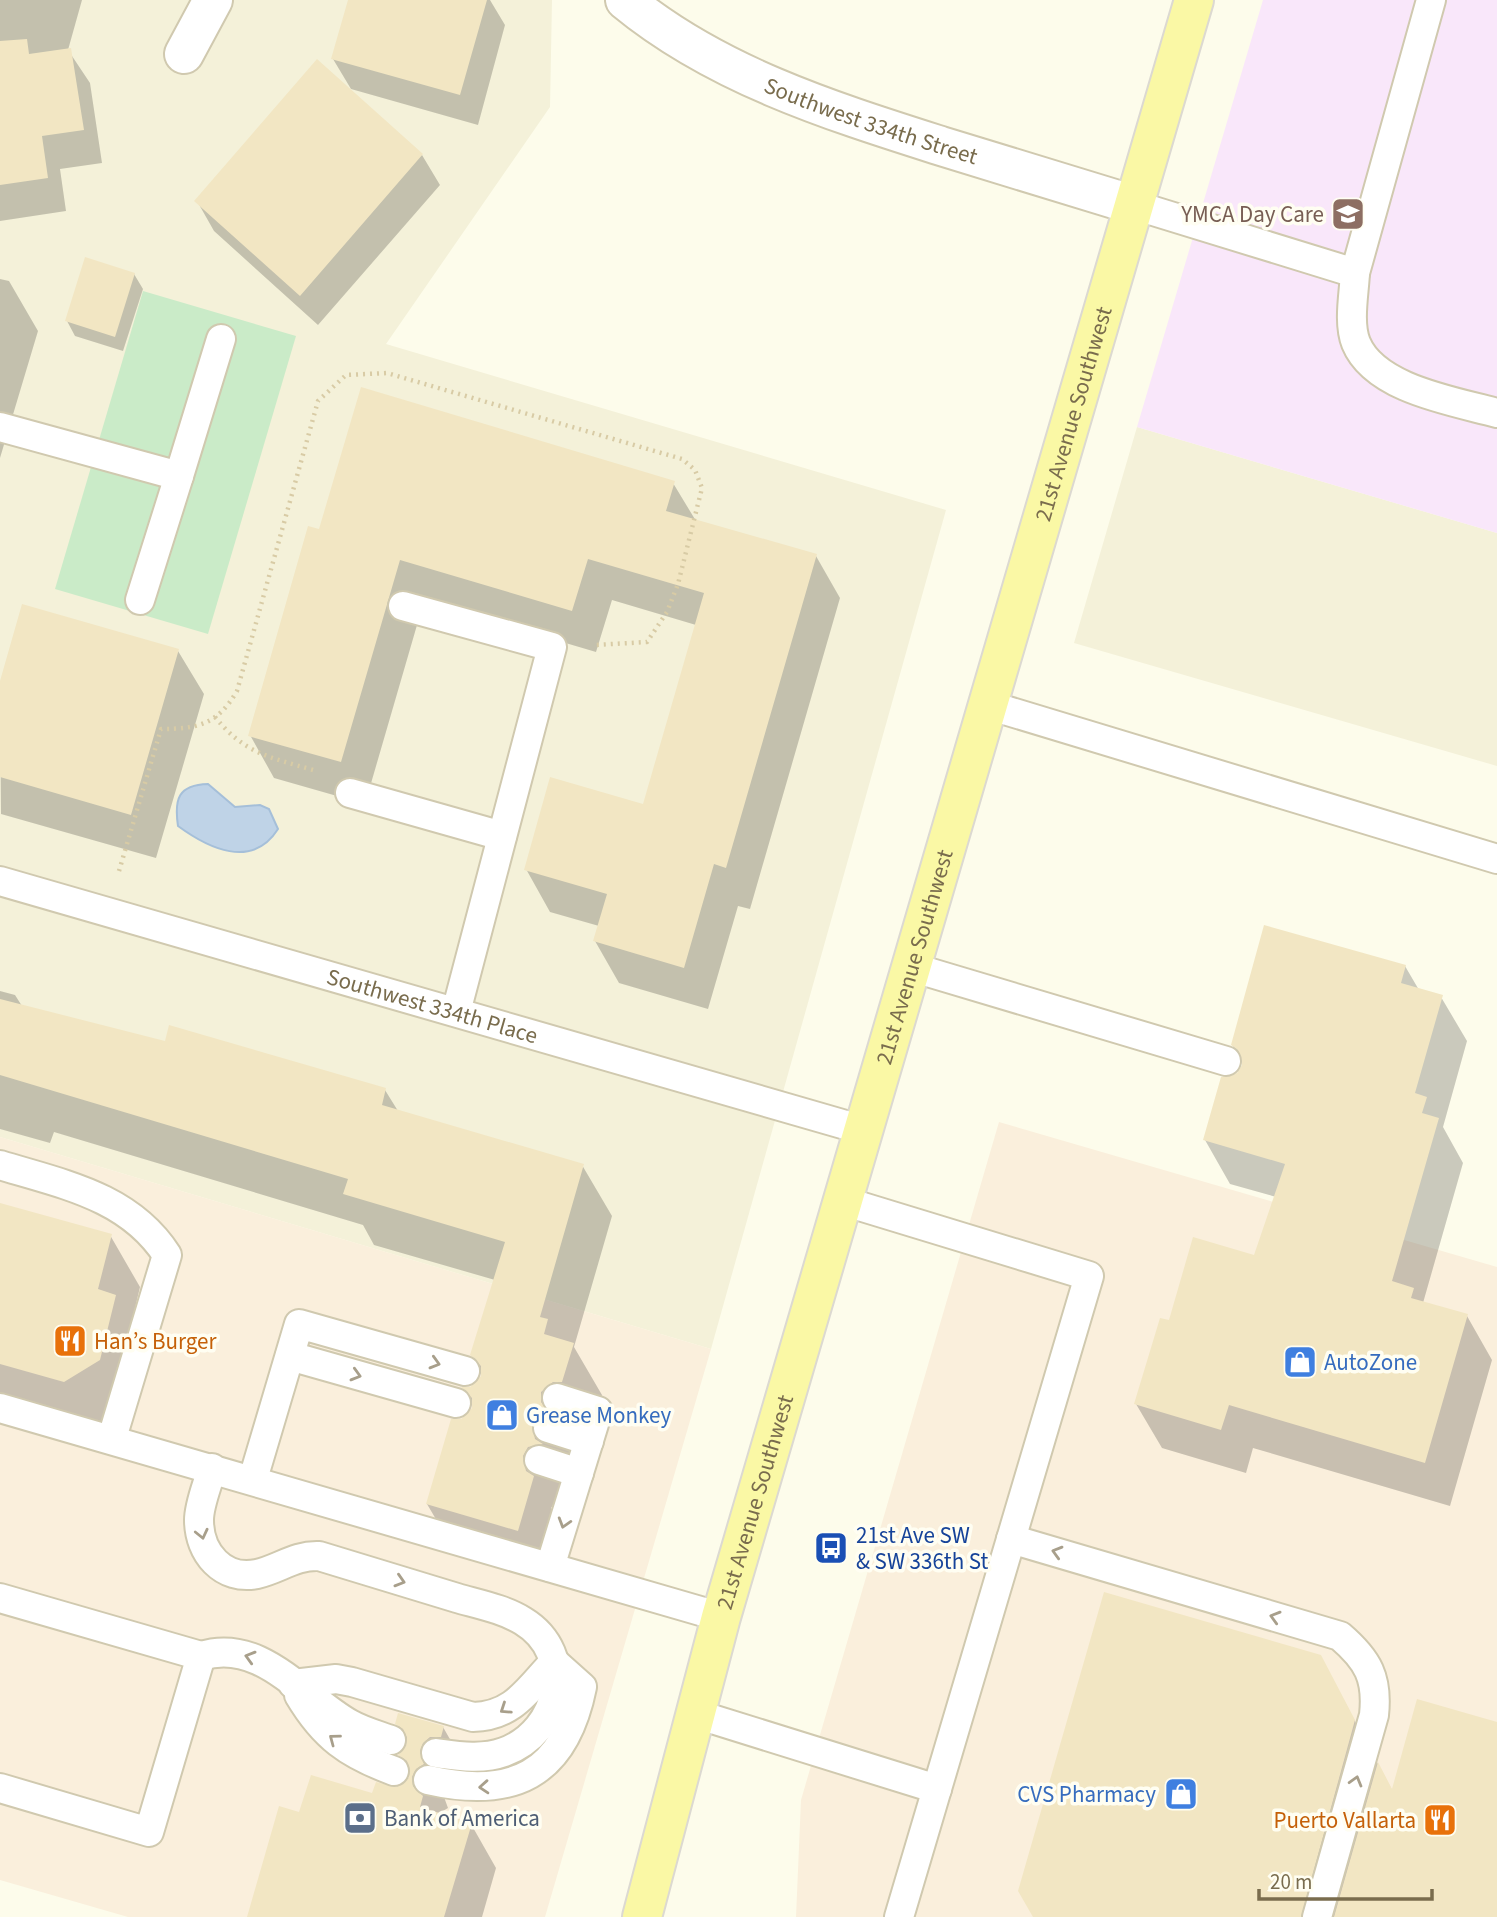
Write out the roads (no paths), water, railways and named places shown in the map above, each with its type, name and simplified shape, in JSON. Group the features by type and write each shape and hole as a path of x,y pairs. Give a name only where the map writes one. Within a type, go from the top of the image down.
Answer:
{"main road":[{"name":"21st Avenue Southwest","path":"642,1917 722,1617 1194,0"}],"street":[{"path":"184,54 213,0"},
{"name":"Southwest 334th Street","path":"625,0 643,15 726,64 805,101 1134,205"}],"lane":[{"path":"1431,0 1355,273 1352,312 1355,341 1368,363 1387,378 1497,413"},
{"path":"1134,205 1355,273"},
{"path":"140,600 221,339"},
{"path":"0,427 179,476"},
{"path":"403,606 552,647 456,1012"},
{"path":"988,705 1497,859"},
{"path":"349,793 502,836"},
{"name":"Southwest 334th Place","path":"0,881 863,1130"},
{"path":"911,967 1226,1061"},
{"path":"0,1166 86,1191 110,1202 143,1226 167,1255 111,1438"},
{"path":"843,1201 1089,1276 899,1917"},
{"path":"253,1479 299,1324 465,1371"},
{"path":"290,1356 456,1403"},
{"path":"550,1567 598,1410 557,1398"},
{"path":"0,1408 253,1479 722,1617"},
{"path":"548,1428 589,1441"},
{"path":"539,1460 579,1473"},
{"path":"212,1468 199,1519 208,1555 224,1571 257,1574 289,1561 319,1556 506,1613 538,1633 554,1662 558,1683 548,1714 536,1730 519,1744 486,1756 462,1757 436,1753"},
{"path":"1012,1539 1340,1636 1356,1650 1370,1670 1377,1693 1374,1715 1317,1917"},
{"path":"0,1598 201,1656 228,1651 265,1662 350,1724 391,1740"},
{"path":"0,1788 149,1832 201,1656"},
{"path":"292,1684 336,1679 473,1717 492,1717 507,1711 554,1662"},
{"path":"428,1780 483,1788 509,1783 533,1773 550,1758 564,1741 582,1688 554,1662"},
{"path":"292,1684 327,1735 356,1755 394,1770"},
{"path":"696,1714 937,1789"}],"water":[{"path":"208,784 235,807 260,805 269,809 278,829 267,842 256,849 243,852 216,847 190,834 178,826 177,808 180,795 190,787"}],"place":[{"name":"YMCA Day Care","path":"1348,214"},
{"name":"Han’s Burger","path":"70,1341"},
{"name":"AutoZone","path":"1300,1362"},
{"name":"Grease Monkey","path":"502,1415"},
{"name":"21st Ave SW & SW 336th St","path":"831,1548"},
{"name":"CVS Pharmacy","path":"1181,1794"},
{"name":"Bank of America","path":"360,1818"},
{"name":"Puerto Vallarta","path":"1440,1820"}]}
